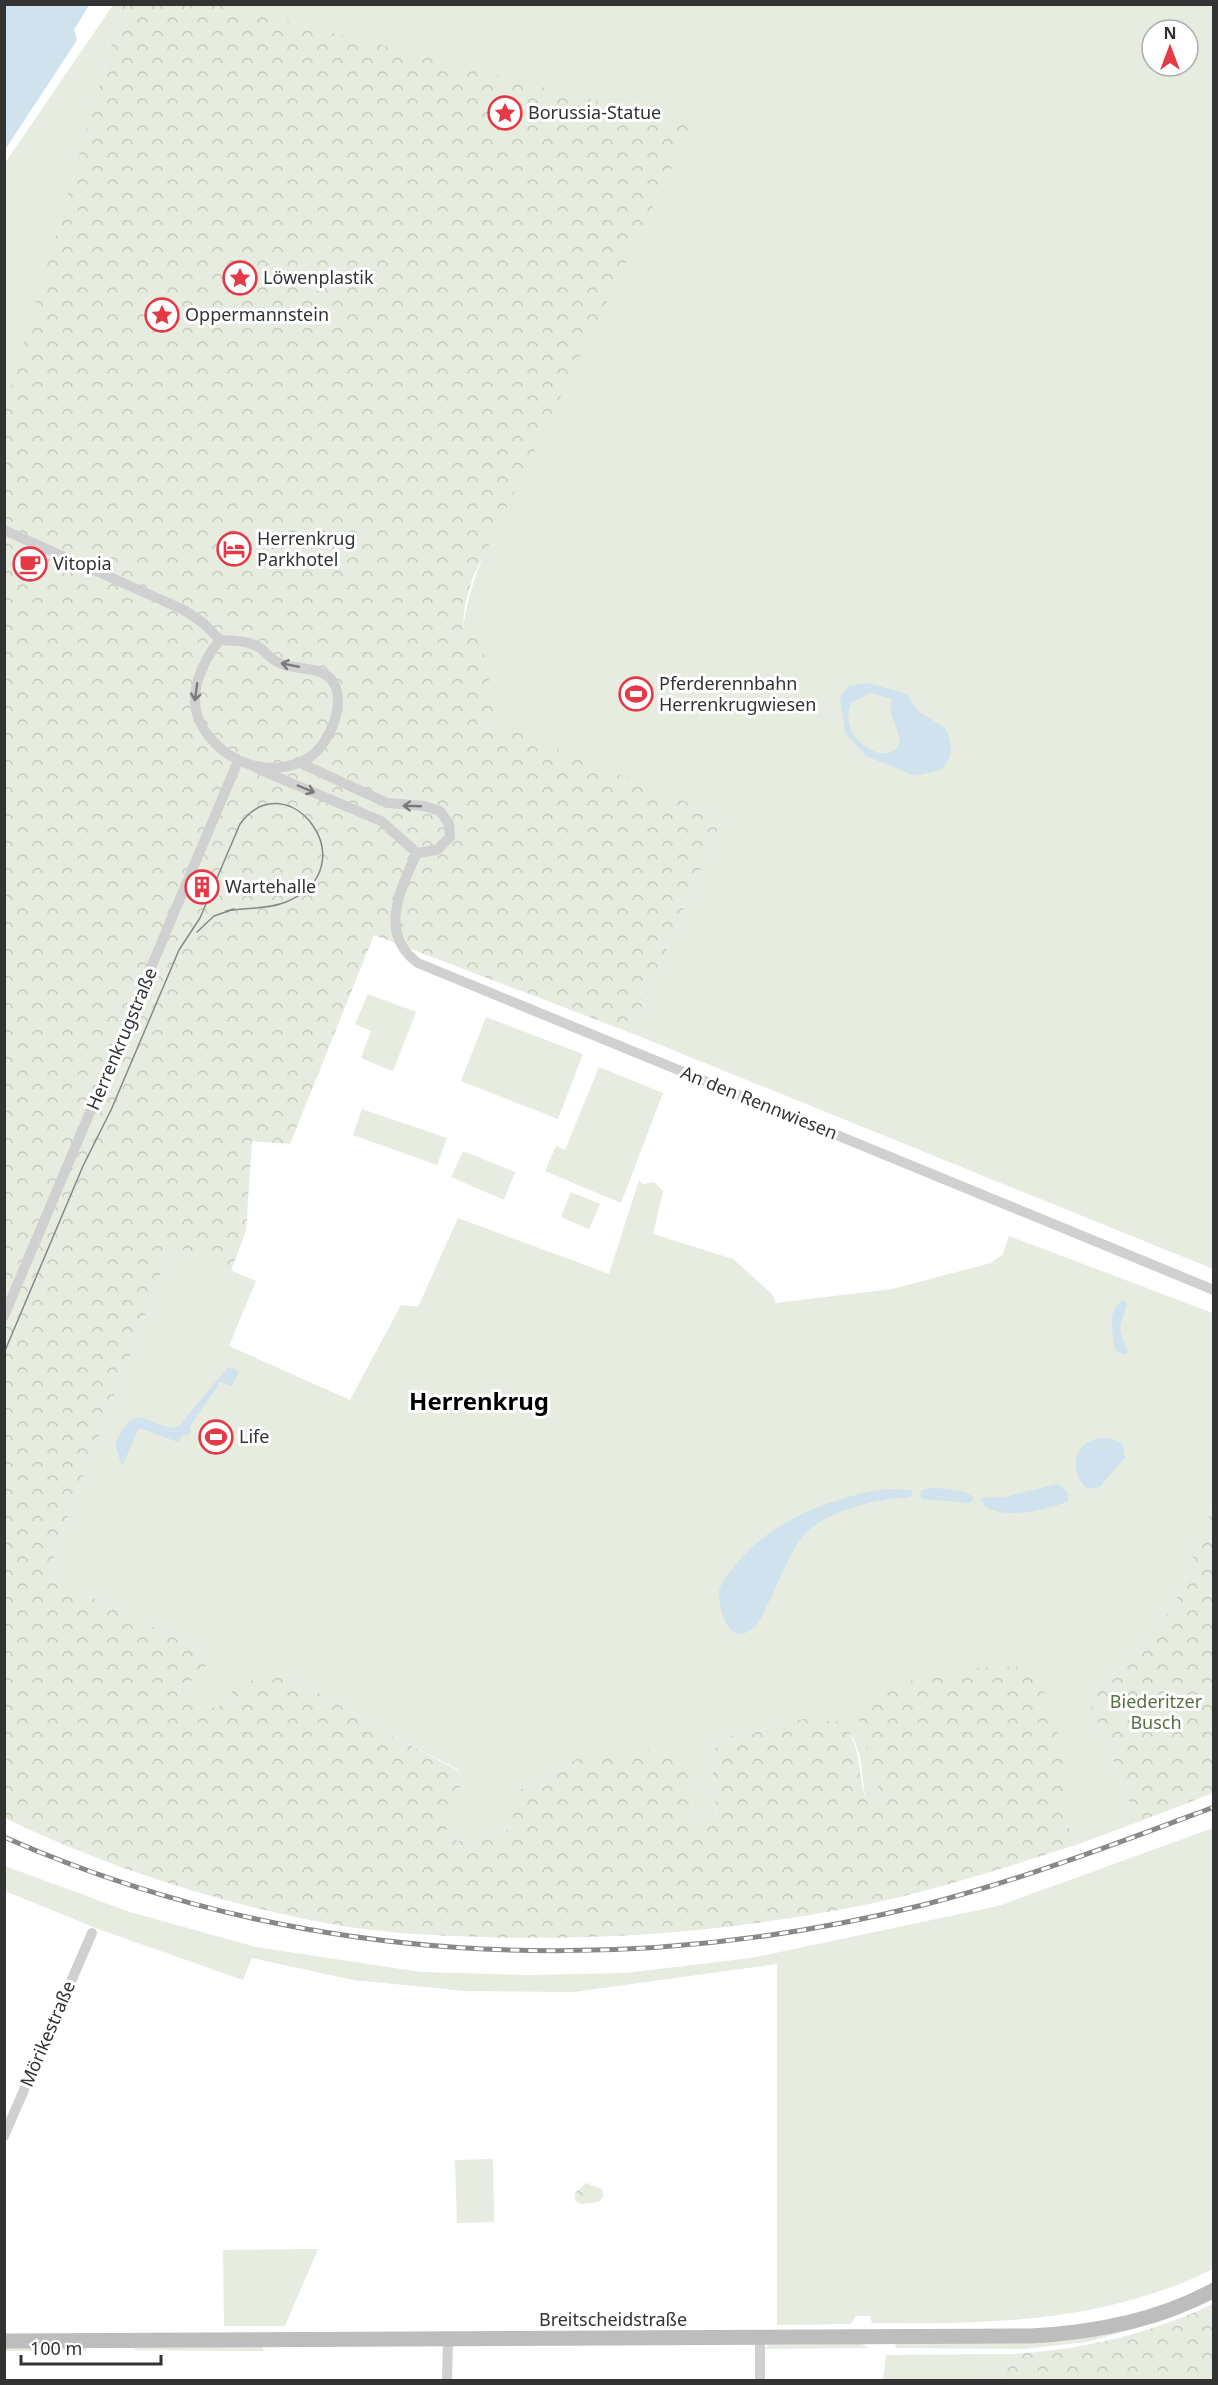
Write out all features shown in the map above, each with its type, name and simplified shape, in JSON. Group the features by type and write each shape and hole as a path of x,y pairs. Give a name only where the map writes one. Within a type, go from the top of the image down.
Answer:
{"street":[{"path":"4,530 184,610 203,623 220,640 249,644 278,663 313,670 330,678 337,702 333,723 314,753 298,762 252,766"},
{"path":"220,640 198,679 195,704 201,724 210,736 238,761 381,821 417,853 438,850 448,841 450,827 440,811 430,807 387,803 298,762"},
{"name":"Herrenkrugstraße","path":"4,1317 238,761"},
{"name":"An den Rennwiesen","path":"417,853 400,895 394,922 398,940 418,963 1214,1290"},
{"name":"Mörikestraße","path":"4,2136 92,1933"},
{"name":"Breitscheidstraße","path":"4,2341 215,2338 448,2340 996,2338 1071,2333 1140,2320 1214,2290"},
{"path":"760,2339 760,2380"},
{"path":"447,2380 448,2340"}],"green space":[{"path":"113,5 123,5 5,411 5,163"},
{"path":"123,5 227,5 692,126 473,577 465,604 462,636 479,634 495,705 489,721 723,817 631,1033 374,935 290,1144 252,1141 246,1230 231,1271 172,1245 56,1548 50,1577 184,1642 207,1657 205,1675 181,1685 177,1697 189,1704 202,1708 222,1706 228,1703 234,1686 281,1671 396,1738 459,1771 461,1784 444,1838 464,1841 495,1836 513,1827 513,1803 520,1790 575,1760 592,1755 651,1749 671,1758 690,1778 693,1826 718,1826 712,1764 719,1737 752,1734 769,1727 804,1719 842,1722 856,1750 865,1797 882,1803 858,1718 864,1704 898,1684 967,1668 1031,1667 1038,1675 1066,1757 1066,1822 1079,1844 994,1871 878,1902 758,1923 619,1936 480,1937 368,1930 247,1906 124,1868 5,1818 4,411"},
{"path":"227,5 1213,5 1213,1269 631,1033 723,817 487,722 519,734 489,721 479,635 462,637 467,605 487,547 501,517"},
{"path":"368,994 416,1012 393,1071 361,1058 371,1031 355,1024"},
{"path":"486,1017 583,1054 558,1119 461,1081"},
{"path":"599,1067 663,1093 621,1203 545,1171 556,1146 565,1150"},
{"path":"362,1109 447,1138 437,1165 353,1135"},
{"path":"463,1151 515,1172 504,1200 451,1177"},
{"path":"639,1180 643,1184 654,1182 663,1191 653,1234 733,1259 772,1294 776,1303 892,1289 991,1263 1003,1254 1009,1236 1213,1313 1213,1506 1175,1604 1136,1652 1087,1698 1138,1822 1079,1844 1066,1822 1066,1757 864,1704 859,1718 882,1804 865,1797 860,1756 853,1737 769,1727 752,1734 719,1737 712,1764 718,1826 693,1826 690,1778 575,1760 520,1790 513,1827 495,1836 479,1840 463,1841 443,1838 461,1784 459,1770 396,1738 281,1671 216,1710 191,1706 177,1698 181,1685 205,1674 207,1657 184,1642 50,1577 56,1548 172,1245 256,1281 229,1346 350,1400 401,1305 418,1307 458,1218 609,1274"},
{"path":"571,1192 600,1204 589,1229 561,1217"},
{"name":"Biederitzer Busch","path":"1213,1506 1213,1793 1138,1822 1087,1698 1136,1652 1175,1604"},
{"path":"1213,1828 1213,2269 1172,2287 1131,2300 1089,2310 1003,2321 872,2323 870,2316 856,2316 851,2324 777,2325 777,1964 574,1992 466,1991 353,1980 252,1958 243,1980 98,1929 5,1891 5,1866 130,1912 256,1947 421,1972 529,1975 625,1973 751,1958 998,1906"},
{"path":"493,2159 494,2222 457,2223 455,2160"},
{"path":"586,2183 602,2189 603,2196 599,2202 581,2204 575,2201 575,2193"},
{"path":"318,2249 285,2326 224,2326 223,2250"},
{"path":"1213,2296 1213,2300 1168,2319 1087,2342 1023,2349 896,2348 895,2345 900,2343 1031,2341"},
{"path":"1213,2304 1213,2380 1000,2380 1012,2354 1064,2349 1115,2339 1165,2324"},
{"path":"861,2344 869,2348 764,2349 768,2345"},
{"path":"4,2347 87,2347 86,2351 5,2351"},
{"path":"262,2347 264,2351 135,2350 135,2348"},
{"path":"1012,2354 1000,2380 883,2380 886,2355"}],"water":[{"path":"5,4 89,5 74,30 77,40 5,150"},
{"path":"868,683 907,694 918,711 945,728 950,739 951,750 941,770 915,776 866,756 845,733 840,697 848,686","holes":["870,693 892,699 890,710 900,739 896,749 888,753 879,753 858,741 851,730 848,717 851,703"]},
{"path":"1123,1300 1127,1304 1121,1332 1128,1352 1124,1355 1115,1350 1112,1323 1114,1310"},
{"path":"228,1367 239,1371 232,1386 220,1382 189,1428 192,1430 187,1436 183,1435 178,1442 139,1428 122,1466 115,1445 122,1430 130,1421 145,1418 160,1425 178,1427"},
{"path":"1109,1438 1123,1444 1125,1457 1100,1487 1087,1489 1076,1471 1077,1454 1089,1442"},
{"path":"1058,1484 1068,1493 1068,1501 1034,1511 1007,1513 995,1511 986,1506 980,1498 1004,1497"},
{"path":"937,1488 965,1492 974,1498 970,1503 923,1499 920,1496 923,1489"},
{"path":"886,1489 912,1490 913,1492 910,1497 868,1503 838,1513 813,1527 803,1536 791,1554 758,1623 749,1631 740,1634 728,1626 721,1608 719,1589 750,1549 769,1533 813,1509 837,1500"}],"tram line":[{"path":"4,1353 83,1166 111,1110 179,950 200,918 240,824 259,807 279,804 298,811 313,826 321,845 321,866 310,886 279,905 226,911"},
{"path":"197,932 214,916 234,909"}],"railway":[{"path":"4,1837 114,1880 227,1912 342,1935 458,1948 575,1951 692,1944 808,1929 923,1905 1033,1872 1214,1807"}],"place":[{"name":"Borussia-Statue","path":"505,113"},
{"name":"Löwenplastik","path":"240,278"},
{"name":"Oppermannstein","path":"162,315"},
{"name":"Herrenkrug Parkhotel","path":"234,549"},
{"name":"Vitopia","path":"30,564"},
{"name":"Pferderennbahn Herrenkrugwiesen","path":"636,694"},
{"name":"Wartehalle","path":"202,887"},
{"name":"Life","path":"216,1437"}],"district":[{"name":"Herrenkrug","path":"479,1402"}]}
